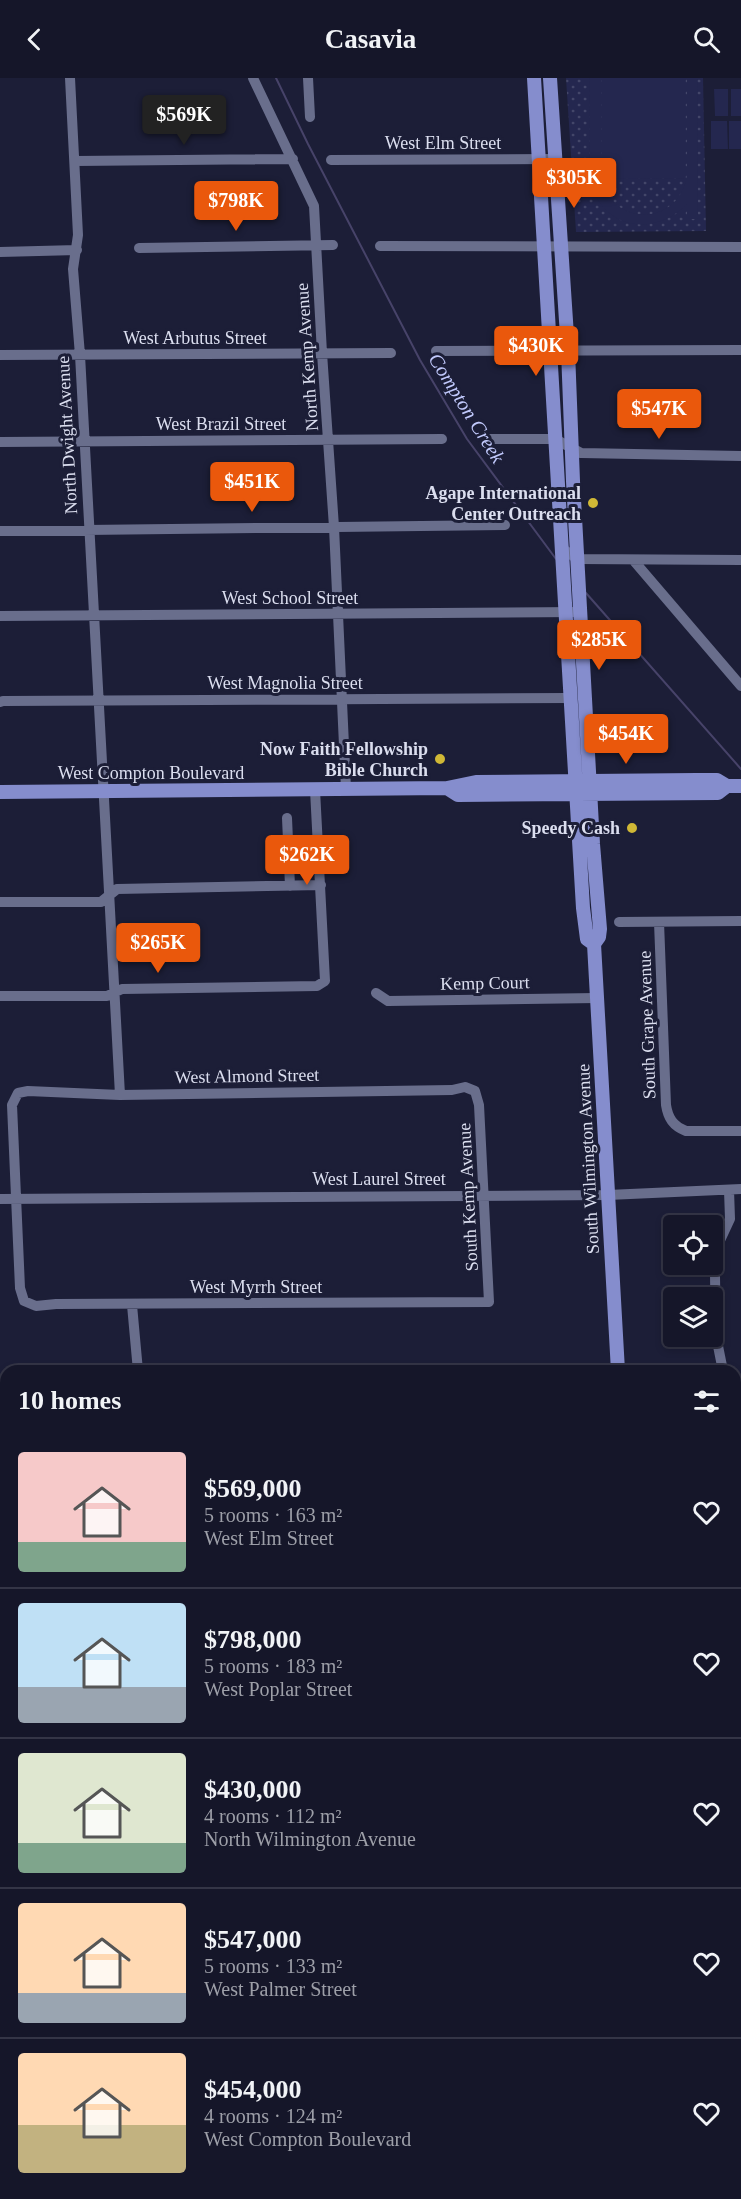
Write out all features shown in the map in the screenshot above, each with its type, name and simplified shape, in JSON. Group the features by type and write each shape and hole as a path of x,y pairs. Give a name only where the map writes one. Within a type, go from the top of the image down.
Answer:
{"main road":[{"path":"534,78 537,159 565,592 575,610"},
{"path":"550,78 568,351 577,559 570,698 576,788"},
{"name":"South Wilmington Avenue","path":"575,610 600,929 599,937 594,944 618,1365"},
{"name":"West Compton Boulevard","path":"0,792 447,788 476,782 590,788 707,780 717,780 734,786"},
{"name":"South Wilmington Avenue","path":"576,788 586,939 594,944"}],"street":[{"name":"North Dwight Avenue","path":"70,78 78,235 73,269 85,441 120,1095"},
{"name":"North Kemp Avenue","path":"253,78 314,206 334,527 346,789"},
{"path":"308,78 310,117"},
{"path":"75,161 293,159"},
{"name":"West Elm Street","path":"331,160 555,159"},
{"path":"139,248 333,245"},
{"path":"380,246 741,247"},
{"path":"0,252 76,250"},
{"path":"436,351 741,350"},
{"name":"West Arbutus Street","path":"0,355 391,353"},
{"name":"West Brazil Street","path":"0,442 442,439"},
{"path":"489,439 555,439 580,453 741,456"},
{"path":"0,531 505,525"},
{"path":"562,548 577,559 741,560"},
{"path":"634,561 741,686"},
{"name":"West School Street","path":"0,616 338,615 575,610"},
{"name":"West Magnolia Street","path":"0,702 3,700 98,699 570,698"},
{"path":"0,996 106,996 122,989 317,986 325,981 315,790"},
{"path":"287,818 290,886"},
{"path":"0,902 101,902 117,889 321,885"},
{"path":"619,922 741,921"},
{"name":"South Grape Avenue","path":"659,922 666,1105 671,1128 696,1132 741,1131"},
{"name":"Kemp Court","path":"376,993 388,1001 597,998"},
{"name":"West Almond Street","path":"16,1199 12,1105 18,1093 28,1091 120,1095 452,1090 465,1087 475,1091"},
{"name":"South Kemp Avenue","path":"475,1091 479,1105 485,1195 489,1302"},
{"name":"West Laurel Street","path":"0,1199 608,1195 741,1189"},
{"path":"722,1365 716,1336 714,1276 717,1247 730,1219 729,1190"},
{"name":"West Myrrh Street","path":"16,1199 20,1288 24,1301 36,1306 56,1304 489,1302"},
{"path":"132,1305 137,1365"}],"shaded area":[{"path":"566,78 703,78 706,231 576,232"},
{"path":"589,78 600,78 600,173 605,191 615,204 628,212 643,214 658,212 671,205 681,193 687,175 687,78 697,78 698,219 687,219 687,204 659,222 644,224 629,223 604,208 595,195 590,178"},
{"path":"602,78 685,78 685,178 602,179"},
{"path":"714,89 728,89 728,116 715,116"},
{"path":"731,89 741,89 741,116 731,116"},
{"path":"711,121 727,121 728,149 711,149"},
{"path":"729,121 741,121 741,149 729,149"}],"waterway":[{"name":"Compton Creek","path":"276,78 420,360 467,439 556,559"},
{"name":"Compton Creek","path":"586,593 741,769"}],"place":[{"name":"Agape International Center Outreach","path":"593,503"},
{"name":"Now Faith Fellowship Bible Church","path":"440,759"},
{"name":"Speedy Cash","path":"632,828"}]}
